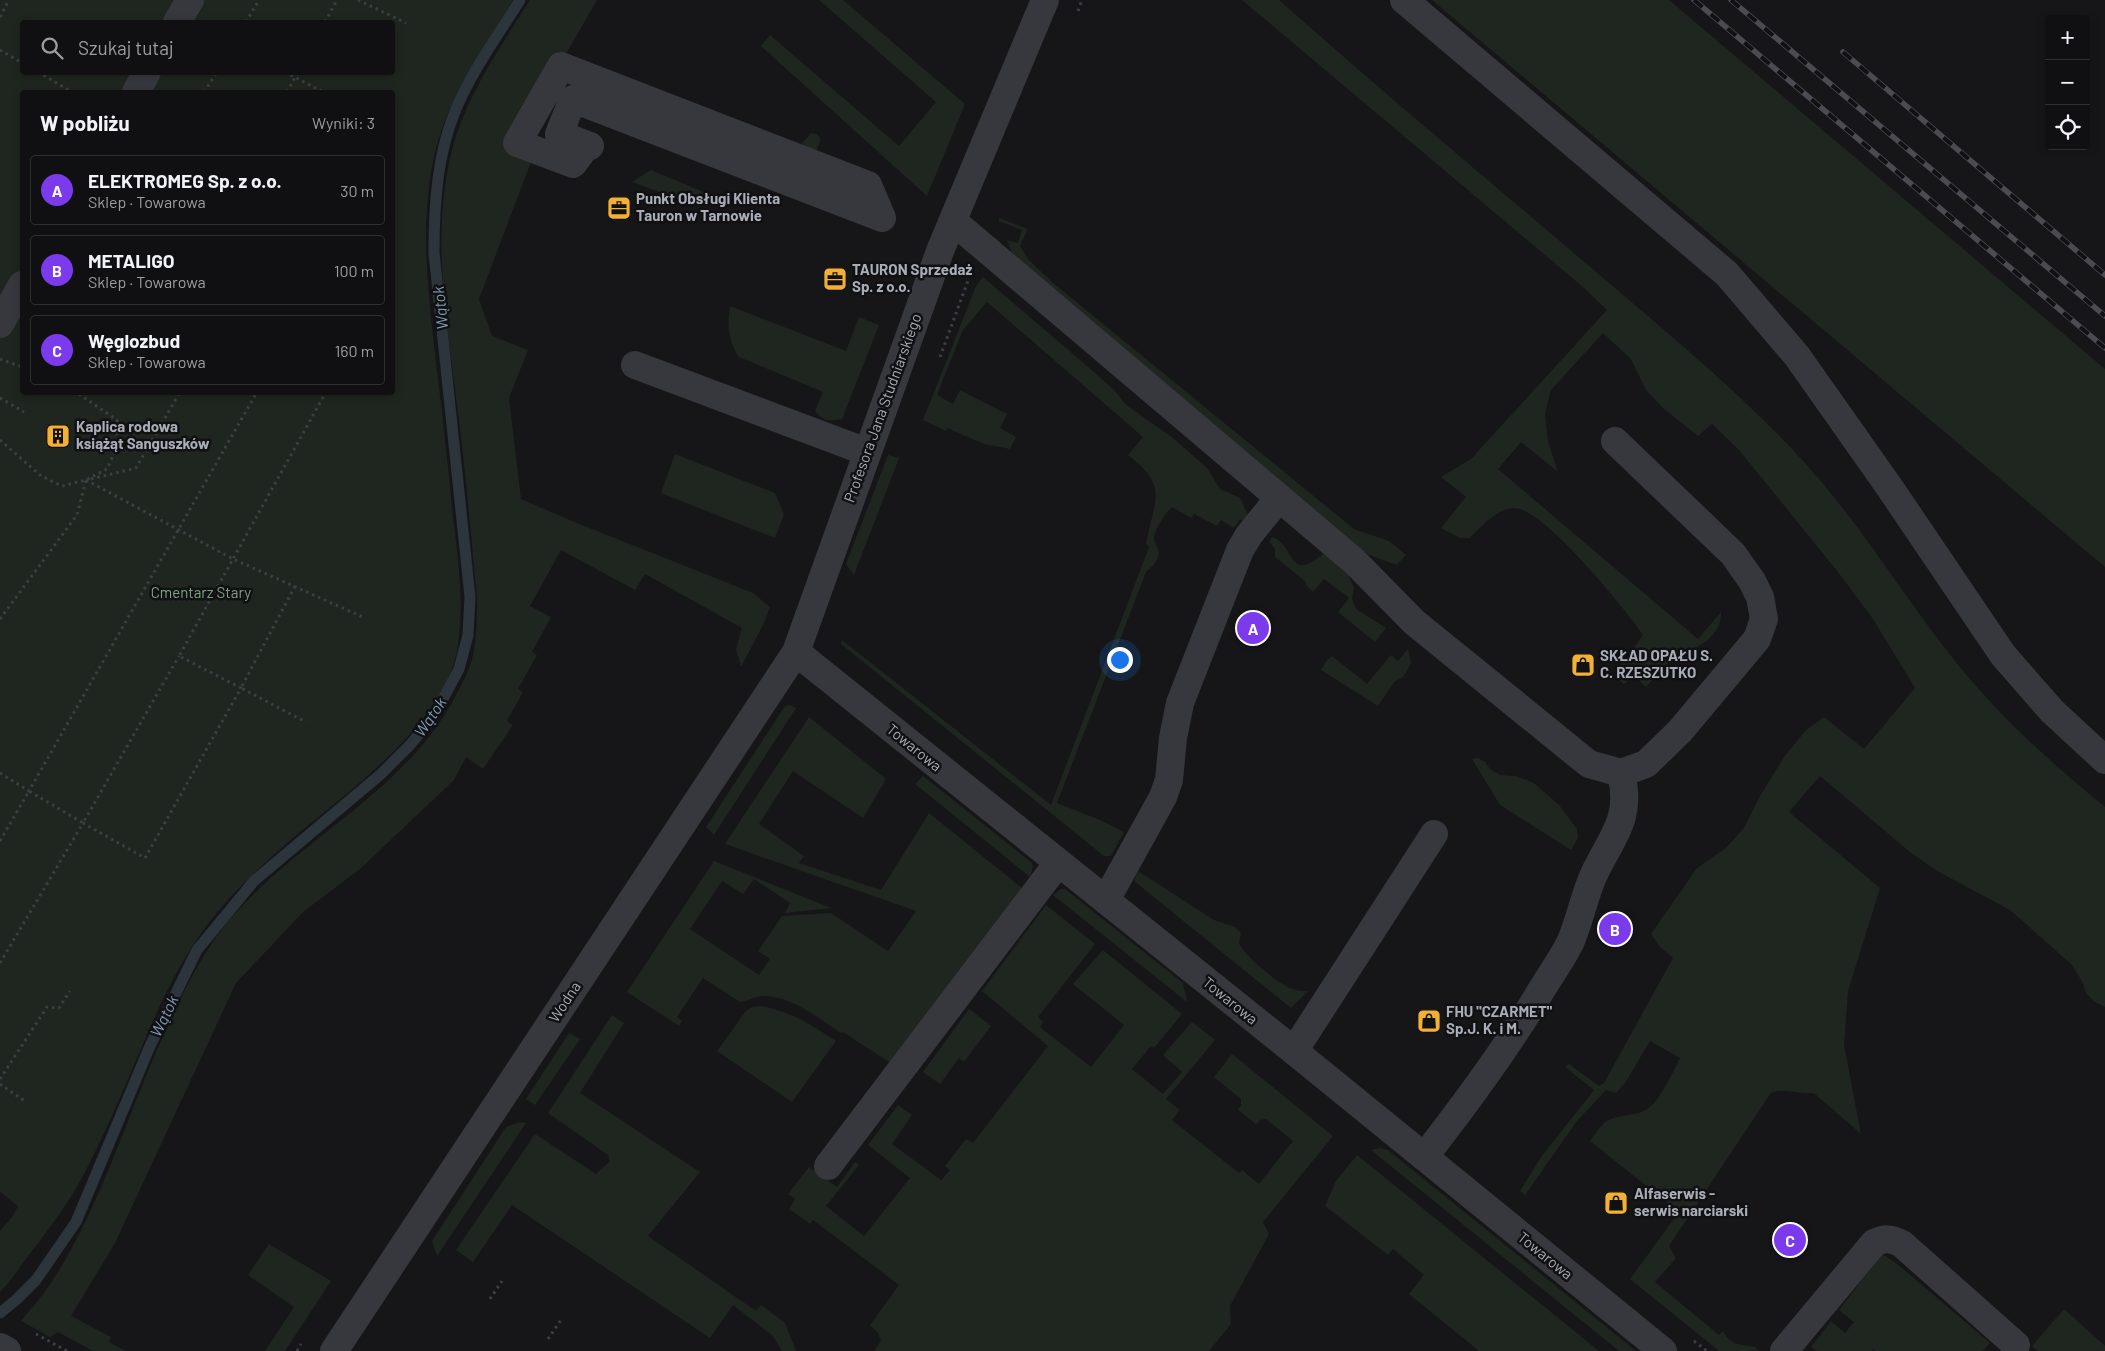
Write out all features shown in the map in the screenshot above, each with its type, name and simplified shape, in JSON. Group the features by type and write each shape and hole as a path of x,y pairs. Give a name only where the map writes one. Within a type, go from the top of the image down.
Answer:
{"street":[{"path":"178,20 190,0"},
{"name":"Profesora Jana Studniarskiego","path":"796,652 940,251 1045,0"},
{"path":"1404,0 1726,274 1797,356 1890,488 2003,655 2052,711 2105,760"},
{"path":"561,66 868,184 882,218 573,99 559,134 590,146 584,149 574,164 517,143 561,66"},
{"path":"137,90 145,75"},
{"path":"953,221 1355,562 1414,622 1589,764 1621,773 1646,764 1680,732 1757,638 1764,619 1760,597 1752,581 1733,554 1615,441"},
{"path":"0,324 20,289"},
{"path":"635,365 867,452"},
{"path":"1106,900 1163,797 1170,771 1173,738 1180,703 1240,550 1249,535 1279,498"},
{"name":"Towarowa","path":"796,652 1294,1051 1663,1351"},
{"name":"Wodna","path":"334,1351 796,652"},
{"path":"1424,1157 1488,1074 1520,1027 1570,943 1595,872 1614,840 1622,814 1626,793 1621,773"},
{"path":"1294,1051 1434,834"},
{"path":"828,1166 1058,863"},
{"path":"1784,1351 1874,1243 1883,1239 1893,1239 1902,1244 2016,1345"},
{"path":"0,1347 7,1351"}],"path":[{"path":"0,18 9,0"},
{"path":"247,20 259,0"},
{"path":"326,20 336,0"},
{"path":"358,0 406,23"},
{"path":"0,50 20,63"},
{"path":"43,75 69,90"},
{"path":"205,90 214,75"},
{"path":"290,75 319,90"},
{"path":"288,90 297,75"},
{"path":"0,359 20,366"},
{"path":"0,619 77,515 86,480 107,469 117,447 117,420 80,395"},
{"path":"0,440 41,476 62,486 136,468 178,395"},
{"path":"0,841 255,395"},
{"path":"0,962 179,656 324,395"},
{"path":"0,398 24,412"},
{"path":"86,480 233,559 365,618"},
{"path":"0,773 145,858 295,586"},
{"path":"179,656 306,722"},
{"path":"0,1079 47,1007 59,1008 70,991"},
{"path":"0,1084 26,1102"},
{"path":"490,1299 502,1281"},
{"path":"548,1340 561,1320"},
{"path":"45,1339 67,1351"},
{"path":"297,1351 302,1343"}],"green space":[{"name":"Cmentarz Stary","path":"0,0 513,0 456,95 442,129 434,158 429,189 426,221 428,286 457,555 461,613 457,651 448,678 434,704 414,730 391,754 256,872 228,899 204,929 190,949 166,993 103,1135 78,1185 50,1227 0,1292 0,1231 13,1216 18,1206 0,1192"},
{"path":"530,0 597,0 563,59 796,150 811,133 817,134 821,139 812,163 561,67 511,153 531,162 479,299 492,336 528,350 509,398 521,499 753,593 770,607 764,623 741,667 736,649 742,628 645,574 635,590 561,550 530,606 551,617 532,652 537,655 518,689 523,692 507,721 513,725 483,769 466,757 454,780 360,869 303,912 236,983 115,1243 71,1316 111,1337 109,1342 126,1351 93,1351 58,1332 50,1337 21,1321 51,1283 81,1230 107,1174 161,1041 185,989 204,955 226,924 253,894 377,790 406,763 432,733 454,699 470,666 475,641 477,598 464,459 445,309 441,239 443,204 448,170 456,136 463,118 479,83"},
{"path":"819,0 843,0 965,104 927,196 761,46 770,35 899,146 936,102"},
{"path":"1242,0 1279,0 1731,389 1780,437 1824,485 1955,661 1989,701 2026,738 2105,807 2105,1007 2095,1002 2086,993 2082,981 2071,964 2010,910 1937,871 1910,852 1820,776 1789,812 1880,888 1848,991 1844,1045 1861,1134 1814,1093 1776,1091 1771,1093 1669,1246 1676,1258 1655,1282 1719,1335 1723,1331 1733,1342 1755,1347 1758,1351 1719,1351 1630,1279 1679,1212 1590,1141 1599,1128 1608,1120 1645,1111 1649,1108 1662,1092 1680,1058 1650,1041 1625,1083 1616,1093 1606,1090 1577,1121 1525,1195 1520,1191 1541,1157 1594,1090 1565,1067 1569,1064 1599,1086 1604,1083 1673,958 1660,947 1651,934 1697,868 1726,848 1744,828 1760,796 1784,757 1806,730 1824,717 1864,749 1915,688 1873,619 1838,572 1739,450 1712,424 1698,436 1663,408 1646,390 1631,359 1603,333 1551,390 1545,414 1548,442 1558,472 1521,442 1498,469 1698,639 1721,612 1720,622 1716,631 1702,644 1668,664 1646,687 1633,675 1624,684 1614,676 1643,635 1602,583 1562,540 1543,523 1526,512 1513,508 1506,509 1495,515 1470,538 1460,538 1441,528 1466,497 1441,477 1471,459 1607,310 1583,287"},
{"path":"1432,0 1669,0 2105,369 2105,567"},
{"path":"651,170 706,193 700,207 632,182"},
{"path":"999,218 1028,229 1020,246 1028,259 1052,282 1354,529 1389,541 1406,555 1397,565 1369,555 1347,538 1012,253 1007,240 1018,243 1022,230 999,221"},
{"path":"983,277 1094,372 1115,391 1125,404 1173,438 1207,468 1220,489 1240,498 1248,515 1246,523 1240,519 1234,528 1221,520 1217,526 1194,514 1191,518 1172,507 1163,517 1157,530 1154,541 1159,553 1157,559 1154,565 1146,572 1057,803 1124,832 1111,856 1104,856 841,644 842,640 1051,805 1149,547 1146,544 1156,496 1150,477 1128,455 1143,437 987,302 963,330 937,395 953,404 960,390 1007,414 1000,428 1016,437 1010,449 984,444 947,428 946,431 923,420 976,286"},
{"path":"730,306 846,351 859,317 879,325 842,419 827,420 815,411 823,392 739,357 729,333"},
{"path":"675,454 775,493 784,514 775,538 661,493"},
{"path":"888,455 899,458 854,575 846,564"},
{"path":"1272,537 1280,541 1298,564 1304,565 1312,562 1324,553 1345,567 1354,588 1352,598 1356,609 1386,628 1375,642 1338,612 1349,598 1324,579 1313,592 1305,584 1306,582 1275,557 1275,549 1269,541"},
{"path":"1408,649 1411,662 1408,669 1403,677 1394,682 1378,706 1321,670 1332,656 1367,684 1391,655 1398,661"},
{"path":"790,705 796,708 714,835 706,827 785,706"},
{"path":"809,717 886,779 863,818 793,771 759,824 804,856 799,863 881,890 929,813 1022,888 895,1059 889,1062 843,1032 841,1033 794,1004 774,997 763,996 740,1002 703,978 677,1017 682,1021 679,1026 627,992 714,861 831,908 785,913 790,903 754,879 743,894 722,881 690,929 759,975 770,959 758,951 782,916 831,913 888,951 916,911 725,844"},
{"path":"1478,758 1500,775 1515,776 1534,783 1559,805 1577,829 1578,838 1571,850 1500,805 1472,759"},
{"path":"923,776 1032,863 1033,867 1030,877 915,784"},
{"path":"1138,871 1214,920 1235,927 1241,933 1239,944 1263,970 1286,986 1296,990 1308,991 1291,1008 1134,881"},
{"path":"1061,889 1065,889 1183,983 1187,1002 1053,895"},
{"path":"1046,905 1095,944 1038,1017 1043,1022 1040,1027 1091,1067 1124,1025 1073,984 1103,950 1182,1014 1154,1048 1151,1046 1132,1069 1163,1094 1182,1072 1163,1055 1192,1022 1215,1040 1166,1099 1180,1110 1172,1120 1239,1173 1242,1170 1259,1184 1293,1141 1266,1119 1260,1120 1256,1124 1238,1110 1241,1105 1241,1099 1214,1077 1232,1054 1333,1136 1263,1222 1269,1234 1230,1306 1231,1324 1209,1351 874,1351 881,1341 878,1333 870,1325 899,1285 813,1220 810,1224 789,1209 795,1199 788,1194 809,1167 837,1187 855,1162 859,1165 826,1206 864,1236 910,1178 868,1145 898,1105 912,1115 892,1144 941,1180 950,1170 945,1166 966,1139 973,1143 1048,1046 982,991"},
{"path":"762,1006 793,1016 810,1024 836,1041 792,1102 717,1051 746,1011 752,1007"},
{"path":"969,1009 991,1026 964,1062 959,1058 940,1084 923,1072"},
{"path":"612,1015 624,1023 580,1093 700,1172 648,1236 756,1311 761,1305 785,1323 796,1351 782,1351 773,1336 733,1305 710,1338 512,1205 473,1262 456,1250 535,1134 596,1174 610,1161 608,1155 548,1113"},
{"path":"569,1033 580,1039 535,1105 526,1099"},
{"path":"520,1122 526,1123 437,1256 432,1241 506,1127"},
{"path":"1381,1148 1388,1150 1636,1351 1619,1351 1371,1150"},
{"path":"1357,1155 1599,1351 1479,1351 1409,1294 1424,1275 1393,1249 1388,1255 1325,1206 1336,1181"},
{"path":"269,1244 331,1281 285,1351 265,1351 294,1307 248,1275"},
{"path":"1882,1254 1896,1263 1990,1343 1983,1351 1876,1351 1873,1349 1872,1351 1817,1351 1811,1347 1831,1321 1845,1333 1854,1322 1839,1310"},
{"path":"2064,1309 2105,1346 2105,1351 2038,1351 2032,1346"}],"waterway":[{"name":"Wątok","path":"0,1313 36,1280 76,1222 150,1046 197,950 254,881 381,774 410,745 434,716 459,669 468,635 470,597 434,253 436,198 445,144 456,109 477,67 520,0"}],"railway":[{"path":"1694,0 2105,348"},
{"path":"1731,0 2105,316"},
{"path":"1843,52 2105,275"}],"place":[{"name":"Punkt Obsługi Klienta Tauron w Tarnowie","path":"619,208"},
{"name":"TAURON Sprzedaż Sp. z o.o.","path":"835,279"},
{"name":"Kaplica rodowa książąt Sanguszków","path":"58,436"},
{"name":"ELEKTROMEG Sp. z o.o.","path":"1253,628"},
{"name":"SKŁAD OPAŁU S. C. RZESZUTKO","path":"1583,665"},
{"name":"METALIGO","path":"1615,929"},
{"name":"FHU \"CZARMET\" Sp.J. K. i M.","path":"1429,1021"},
{"name":"Alfaserwis - serwis narciarski","path":"1616,1203"},
{"name":"Węglozbud","path":"1790,1240"}]}
